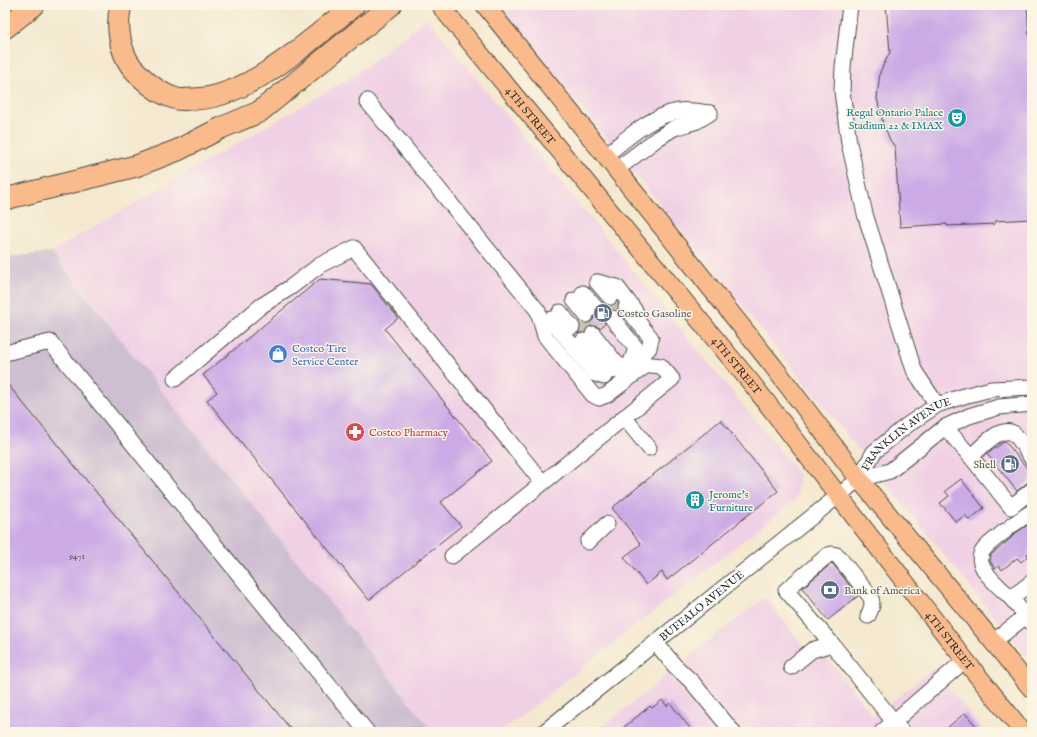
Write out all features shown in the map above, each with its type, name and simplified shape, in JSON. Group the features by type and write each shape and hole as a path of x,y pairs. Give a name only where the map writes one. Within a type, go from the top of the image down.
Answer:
{"highway":[{"path":"5,28 34,5"},
{"path":"121,5 119,11 118,32 123,50 131,66 149,85 163,93 178,99 202,99 226,93 261,77 292,55 354,5"},
{"path":"5,199 136,166 178,150 221,128 259,112 391,5"}],"main road":[{"name":"4TH STREET","path":"442,5 443,9 719,342 840,495 1023,732"},
{"path":"485,5 773,366 859,479 1032,690"}],"street":[{"path":"850,5 842,91 849,143 865,214 914,370 937,405"},
{"path":"367,101 538,311 545,336 593,395 599,398 607,396 631,373 649,348 651,330 617,286 572,302"},
{"path":"604,156 646,124 662,116 680,111 710,113 697,121 674,128 658,138 616,170"},
{"path":"175,379 261,306 291,287 320,265 354,248 542,482"},
{"path":"572,302 591,312"},
{"path":"572,302 591,312"},
{"path":"572,302 591,312"},
{"path":"452,556 542,482 672,379 661,366 652,365 631,373 604,377 595,374 572,302"},
{"path":"602,326 608,371 631,373"},
{"path":"602,326 631,352 631,373"},
{"path":"602,326 651,338"},
{"path":"602,326 604,377"},
{"path":"5,353 50,342 367,732"},
{"name":"FRANKLIN AVENUE","path":"859,479 874,452 906,426 937,405 991,389 1032,387"},
{"name":"FRANKLIN AVENUE","path":"859,479 890,471 945,427 969,416 998,407 1032,404"},
{"path":"624,417 649,448"},
{"path":"945,427 1011,507 1032,490"},
{"path":"971,457 996,435 1004,431 1014,434 1032,459"},
{"name":"BUFFALO AVENUE","path":"544,732 859,479"},
{"path":"993,642 1031,621 1011,598 990,578 981,566 979,557 983,550 1008,528 1030,513 1032,514"},
{"path":"588,542 607,524"},
{"path":"868,616 872,606 870,596 837,555 828,555 786,590 832,644 898,727"},
{"path":"1011,598 1032,582"},
{"path":"656,643 674,665 692,682 733,732"},
{"path":"791,667 812,650 832,644"},
{"path":"882,732 898,727 966,660"}],"shaded area":[{"path":"498,5 1032,5 1032,663"},
{"path":"427,18 799,474 796,499 501,732 433,732 51,252 355,75"},
{"path":"51,252 433,732 5,732 5,258"},
{"path":"765,597 802,644 828,659 873,717 933,669 985,732 597,732 702,646"}],"building":[{"name":"Regal Ontario Palace Stadium 22 & IMAX","path":"886,5 1027,5 1029,35 1031,34 1032,41 1032,219 995,221 995,224 947,226 947,224 900,227 895,147 890,140 883,123 877,98 880,72 890,52"},
{"path":"320,279 371,284 398,318 385,329 492,461 441,502 461,526 369,600 207,400 217,392 203,375"},
{"path":"617,302 619,312 611,309 606,311 603,319 605,324 600,328 591,325 587,327 584,332 578,334 581,326 579,321 587,324 591,322 595,317 602,315 605,307 603,303 611,306"},
{"path":"5,381 293,732 5,732"},
{"name":"Jerome's Furniture","path":"721,420 778,491 667,580 662,572 646,585 624,557 641,544 612,508"},
{"path":"1005,441 1032,475 1032,479 1017,491 987,454"},
{"path":"961,479 984,508 969,520 965,515 956,522 940,503 949,496 945,491"},
{"path":"1032,522 1032,550 1027,554 1028,556 1021,562 1017,558 1002,570 999,566 995,569 990,561 991,555 1014,534"},
{"name":"Bank of America","path":"832,563 858,596 828,620 802,588"},
{"path":"662,700 667,706 670,703 693,732 618,732 650,706 652,708"},
{"path":"965,713 981,732 942,732"}],"tunnel":[{"path":"610,297 621,311"},
{"path":"596,308 607,322"},
{"path":"581,319 593,334"}],"place":[{"name":"Regal Ontario Palace Stadium 22 & IMAX","path":"957,118"},
{"name":"Costco Gasoline","path":"603,313"},
{"name":"Costco Tire Service Center","path":"278,354"},
{"name":"Costco Pharmacy","path":"355,432"},
{"name":"Shell","path":"1010,464"},
{"name":"Jerome's Furniture","path":"695,500"},
{"name":"Bank of America","path":"830,590"}]}
